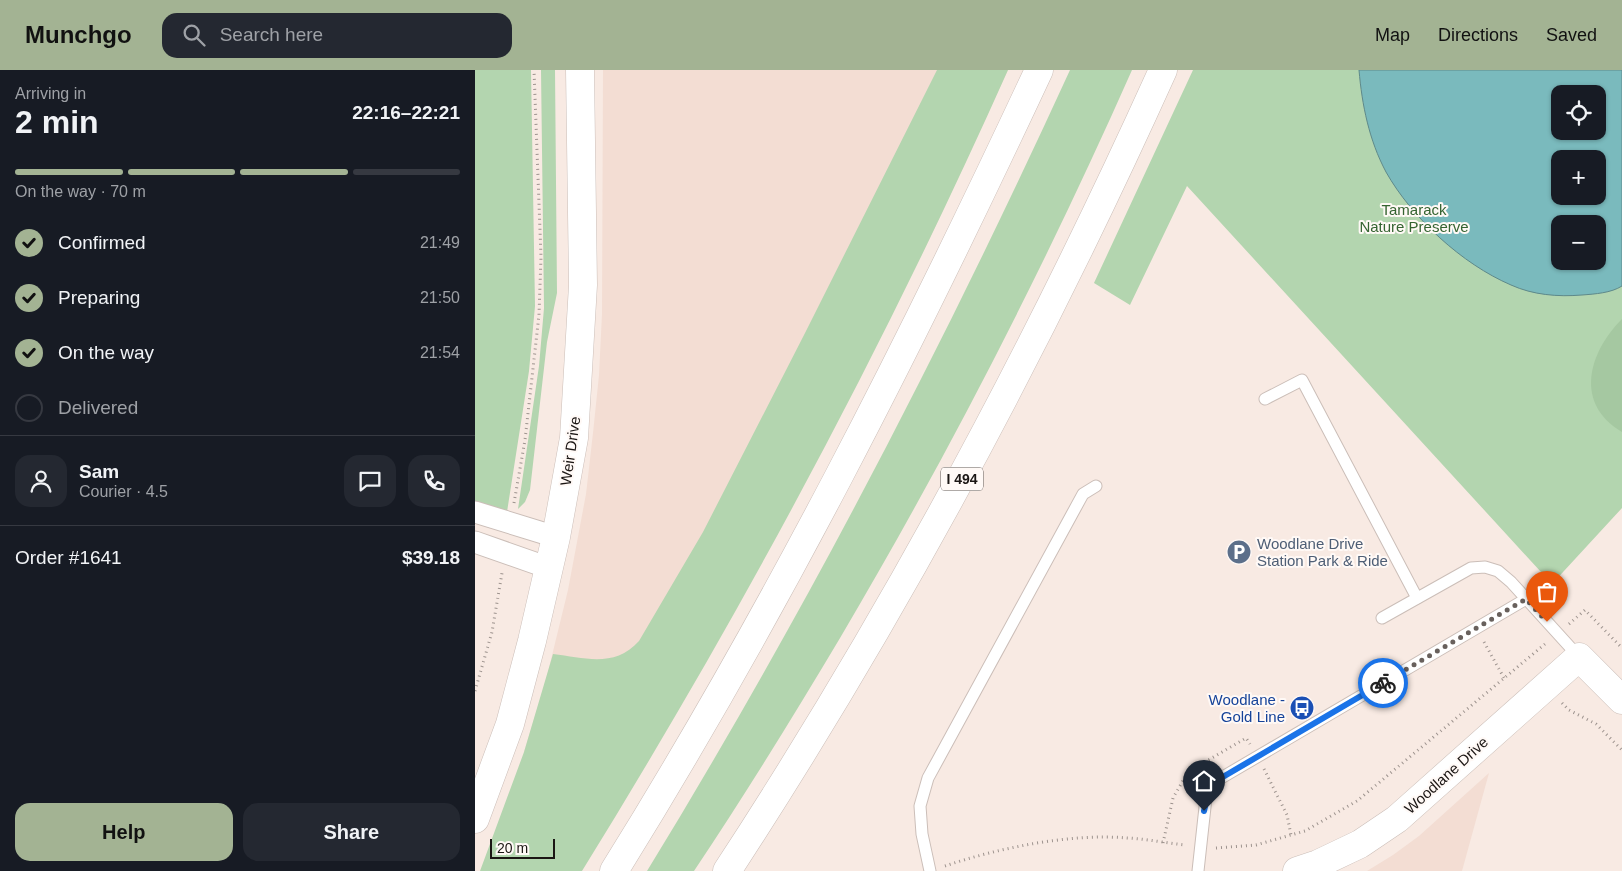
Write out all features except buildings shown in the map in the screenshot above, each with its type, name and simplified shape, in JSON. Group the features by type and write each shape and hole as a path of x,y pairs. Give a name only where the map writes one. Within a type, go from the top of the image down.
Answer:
{"main road":[{"name":"Weir Drive","path":"475,819 509,724 532,641 556,538 574,438 583,285 580,70"},
{"path":"614,871 735,665 846,462 946,267 1039,70"},
{"name":"I 494","path":"727,871 851,672 955,492 1077,255 1163,70"},
{"path":"1579,657 1622,700"},
{"name":"Woodlane Drive","path":"1297,871 1318,864 1360,844 1397,819 1579,657"}],"street":[{"path":"475,512 556,538"},
{"path":"475,542 549,568"}],"lane":[{"path":"1265,399 1301,380 1417,598"},
{"path":"930,871 922,834 920,806 928,778 1083,494 1096,486"},
{"path":"1382,618 1471,568 1485,567 1498,571 1511,582 1579,657"},
{"path":"1198,871 1206,798 1209,789 1216,781 1526,599"}],"path":[{"path":"511,523 525,440 539,315 541,257 534,70"},
{"path":"475,691 492,632 506,553"},
{"path":"930,871 974,856 1066,838 1126,838 1211,848 1256,844 1305,831 1357,801 1585,610 1622,648"},
{"path":"1476,628 1504,678"},
{"path":"1569,710 1596,724 1622,750"},
{"path":"1258,756 1287,815 1291,835"}],"shaded area":[{"path":"603,70 1008,70 930,238 839,418 733,614 628,794 524,752 546,680 568,590 586,494 599,375 602,314"},
{"path":"1489,773 1462,871 1367,871 1419,836"}],"green space":[{"path":"475,70 531,70 535,306 529,371 507,512 475,504"},
{"path":"541,70 555,70 557,293 547,342 530,490 525,502 518,509 539,366 544,308"},
{"path":"937,70 1008,70 961,173 861,377 809,478 698,676 582,871 480,871 524,752 553,654 588,659 610,658 620,655 639,641 703,532"},
{"path":"1070,70 1132,70 1085,174 984,379 874,580 756,775 694,871 647,871 762,676 871,477 973,275"},
{"name":"Tamarack Nature Preserve","path":"1193,70 1622,70 1622,508 1552,584 1187,186 1130,305 1094,283"},
{"path":"1622,319 1622,432 1607,421 1597,407 1592,393 1591,378 1594,362 1601,347 1610,332"}],"water":[{"path":"1359,70 1622,70 1622,286 1608,292 1587,295 1564,296 1537,293 1511,285 1474,265 1440,238 1397,189 1380,160 1364,109"}],"way so far":[{"path":"1383,683 1526,599 1547,622"}],"place":[{"name":"Woodlane Drive Station Park & Ride","path":"1239,552"},
{"name":"Woodlane - Gold Line","path":"1302,708"}],"route":[{"path":"1204,811 1209,789 1216,781 1383,683"}]}
